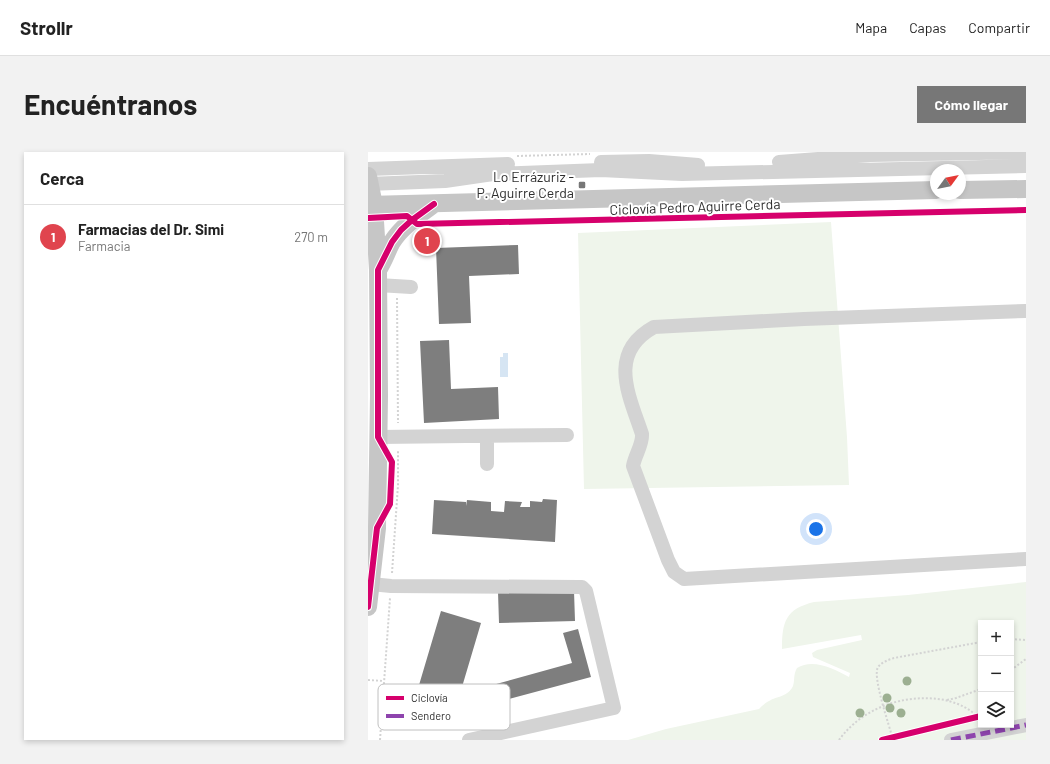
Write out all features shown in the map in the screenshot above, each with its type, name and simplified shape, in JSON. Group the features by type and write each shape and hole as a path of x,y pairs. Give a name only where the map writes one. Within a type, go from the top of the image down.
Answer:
{"main road":[{"path":"368,178 378,278 379,396 377,528 368,607"},
{"path":"966,190 1026,188"},
{"path":"371,205 930,190"},
{"path":"378,278 392,242 401,230 434,204"}],"street":[{"path":"368,178 636,161 704,165 790,162 870,155 1026,152"},
{"path":"368,178 445,181 493,174 601,170 676,174 1026,166"},
{"path":"378,278 411,286"},
{"path":"1026,311 804,319 654,327 642,333 635,342 627,356 625,371 626,387 642,434 642,440 633,466 668,560 674,572 684,579 1026,559"},
{"path":"378,437 568,434"},
{"path":"487,436 487,464"},
{"path":"370,584 391,586 582,587 587,594 614,708 469,740"},
{"path":"951,740 1026,724"}],"path":[{"path":"391,483 392,462"},
{"path":"390,504 391,490"},
{"path":"1014,639 1026,640"},
{"path":"900,736 891,739 876,674 882,663 894,658 978,643"},
{"path":"1014,668 1026,659"},
{"path":"368,680 384,681"},
{"path":"944,700 956,698 978,690"},
{"path":"839,740 858,720 872,710 911,699 924,698 944,700 969,709 978,715"},
{"path":"969,719 978,716"}],"shaded area":[{"path":"831,222 847,437 849,485 584,489 578,233"},
{"path":"1026,582 1026,740 628,740 666,729 759,709 772,699 782,696 791,690 797,668 803,665 817,664 849,677 850,673 813,657 812,653 817,650 862,640 861,635 782,649 783,631 788,618 797,608 814,602 908,595"}],"water":[{"path":"503,353 508,353 508,377 500,377 500,357 503,357"}],"building":[{"path":"518,245 519,274 469,276 471,323 439,324 436,248"},
{"path":"449,340 451,389 498,387 499,419 424,423 420,341"},
{"path":"543,499 557,500 555,542 432,534 434,500 466,502 466,506 467,500 491,502 491,511 504,512 505,501 522,502 520,507 530,507 530,501 542,502"},
{"path":"574,591 575,621 499,623 498,592"},
{"path":"441,611 481,623 463,684 419,684"},
{"path":"578,629 591,677 510,699 510,684 496,684 572,663 563,633"}],"marked path":[{"path":"951,740 1026,725"}],"cycle path":[{"path":"368,607 377,528 390,504 392,462 378,437 378,270 392,242 401,230 434,204"},
{"name":"Ciclovía Pedro Aguirre Cerda","path":"368,218 407,216 417,224 1026,210"},
{"path":"882,740 978,717"}],"place":[{"name":"Lo Errázuriz - P. Aguirre Cerda","path":"582,185"},
{"name":"Farmacias del Dr. Simi","path":"427,241"}]}
